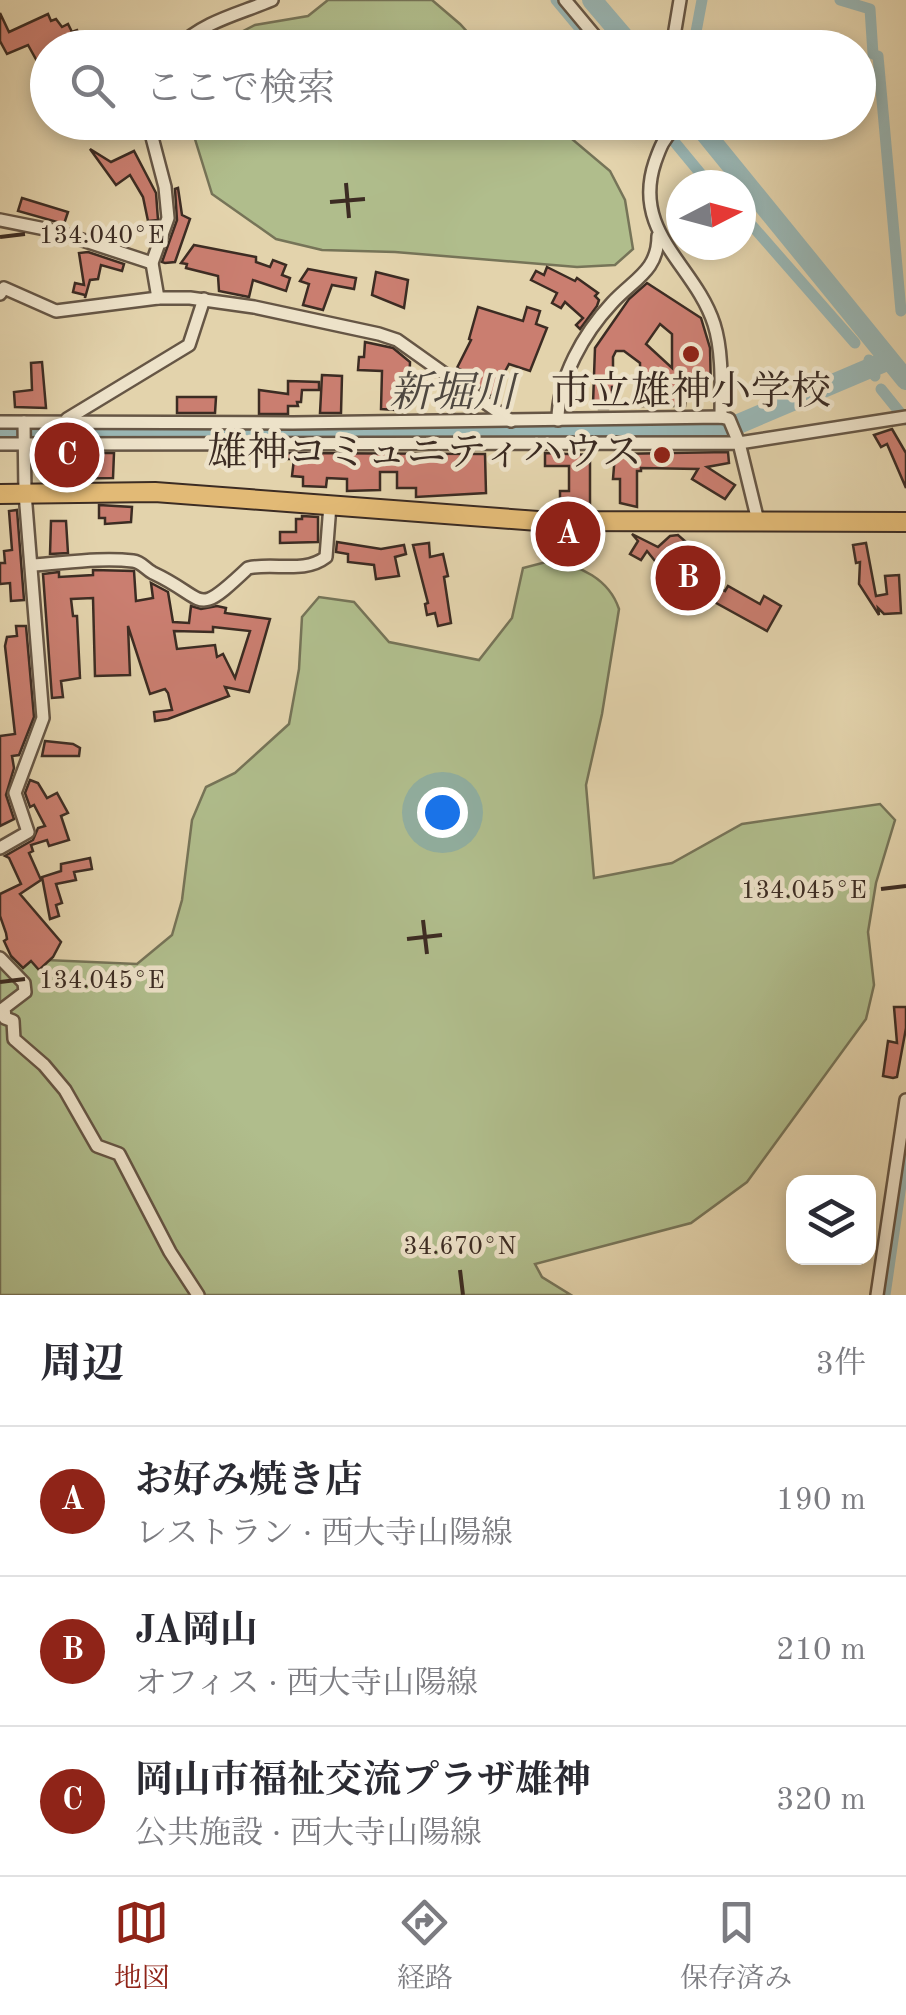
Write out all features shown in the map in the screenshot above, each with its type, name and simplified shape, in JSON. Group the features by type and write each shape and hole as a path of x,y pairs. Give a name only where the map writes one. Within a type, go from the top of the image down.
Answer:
{"main road":[{"path":"0,494 155,492 538,522 906,522"}],"street":[{"path":"199,30 247,7 272,0"},
{"path":"565,0 591,30"},
{"path":"675,30 680,0"},
{"path":"153,140 165,187 168,218 152,263 158,298"},
{"path":"664,140 651,174 652,217 714,324 725,418 738,442 758,521"},
{"path":"0,220 55,231 152,263"},
{"path":"558,420 558,399 567,374 610,304 655,261 658,232"},
{"path":"0,294 4,288 56,311 158,298 204,299 254,306 397,340 512,421"},
{"path":"65,420 189,344 204,299"},
{"path":"0,422 65,420 293,433 492,432 512,421 558,420 628,432 738,442 906,416"},
{"path":"0,444 293,433 628,432 725,418"},
{"path":"0,848 28,832 15,793 43,718 25,493 24,424"},
{"path":"32,565 136,561 153,573 166,576 188,596 206,600 228,589 248,568 306,566 326,557 330,506"},
{"path":"0,958 24,983 25,992 4,1008 6,1018 13,1021 14,1039 65,1090 97,1146 120,1154 170,1252 198,1295"},
{"path":"877,1295 906,1100"}],"green space":[{"path":"328,0 432,0 465,30 245,30 308,16"},
{"path":"195,140 573,140 610,171 625,200 633,249 615,265 577,267 322,250 276,239 212,194"},
{"path":"550,561 592,575 608,589 619,609 586,785 594,878 672,863 742,824 880,804 895,820 876,883 868,932 874,985 866,1019 747,1182 691,1223 535,1264 542,1277 571,1295 0,1295 0,958 137,964 172,935 182,900 192,820 206,787 235,773 289,724 299,669 302,617 319,597 354,602 389,642 479,660 512,618 523,568"}],"building":[{"path":"0,13 9,32 48,14 51,21 56,19 62,27 68,24 71,30 30,30 30,49 28,45 7,54 0,41"},
{"path":"90,149 111,162 134,151 156,193 158,220 148,221 143,197 130,175 116,185"},
{"path":"178,188 182,215 190,219 175,262 165,263 162,262 177,220"},
{"path":"22,198 68,212 64,224 18,211"},
{"path":"194,245 256,257 256,262 270,267 273,260 286,265 282,275 290,278 286,291 253,280 249,297 219,291 218,276 186,268 187,264 181,263"},
{"path":"88,252 124,264 122,271 101,265 98,279 90,280 85,298 73,292 75,283 84,285 79,253"},
{"path":"547,267 575,281 577,278 598,293 597,306 580,329 576,325 583,318 565,302 561,308 552,303 557,293 531,280 536,271 544,275"},
{"path":"308,269 356,278 354,289 332,285 323,310 303,305 309,284 300,281"},
{"path":"376,272 408,280 404,308 372,295"},
{"path":"647,283 701,318 710,348 711,392 686,394 685,406 641,406 640,363 624,351 616,351 613,378 621,378 621,387 612,387 608,409 593,404 595,348 629,299","holes":["660,324 672,334 672,368 646,344"]},
{"path":"478,307 523,321 527,307 540,311 536,324 547,328 530,371 509,364 492,396 469,380 472,375 457,368 471,340"},
{"path":"365,342 393,348 410,362 409,394 396,394 395,410 381,409 382,371 358,370"},
{"path":"42,362 46,408 15,407 14,392 32,390 31,363"},
{"path":"322,375 342,376 341,413 320,413"},
{"path":"288,381 319,382 319,390 302,390 301,402 288,406 288,414 259,414 259,390 288,394"},
{"path":"177,397 216,397 215,413 177,413"},
{"path":"892,429 906,453 906,488 887,444 881,447 874,435"},
{"path":"728,452 729,463 707,467 735,485 725,499 692,479 698,469 641,468 637,471 637,507 620,503 620,479 613,479 615,454"},
{"path":"50,453 114,453 113,478 50,479"},
{"path":"283,453 485,454 486,493 416,497 416,488 397,488 397,472 380,472 380,490 347,491 347,479 327,478 326,487 303,486 303,477 292,476 294,459 283,459"},
{"path":"545,453 590,455 590,506 560,505 560,491 569,491 569,466 545,466"},
{"path":"99,505 132,507 131,522 105,524 105,518 99,518"},
{"path":"17,510 24,600 11,601 10,583 0,584 0,563 5,563 4,551 12,550 9,511"},
{"path":"318,517 318,542 280,543 280,532 296,532 296,519"},
{"path":"51,521 66,521 68,553 50,554"},
{"path":"632,534 658,547 670,536 678,535 686,542 659,566 647,551 641,560 630,554 638,541"},
{"path":"337,542 381,549 404,545 406,554 395,557 399,576 376,579 374,565 348,562 348,554 336,552"},
{"path":"429,543 430,557 443,554 448,576 444,577 451,623 438,626 435,613 427,615 428,603 413,545"},
{"path":"866,543 876,596 887,594 885,576 899,575 901,613 884,614 878,608 879,615 859,584 860,562 856,563 853,545"},
{"path":"688,544 695,551 681,563 705,580 725,591 728,586 760,604 764,596 781,606 767,631 669,577"},
{"path":"93,570 134,571 136,601 153,598 151,583 168,592 173,622 189,623 191,606 217,606 226,608 225,613 270,619 249,692 225,687 229,696 155,721 154,712 172,710 168,693 165,689 150,694 128,626 130,675 95,676 93,598 71,599 73,616 77,616 80,678 61,681 63,697 52,698 43,574 93,575","holes":["213,627 250,631 235,678 223,654 217,657 215,645 177,649 174,631 213,632"]},
{"path":"16,626 26,626 34,717 19,755 12,756 14,768 6,795 14,819 0,826 0,736 15,734 5,646 7,637 17,636"},
{"path":"45,741 73,744 80,748 79,756 42,756"},
{"path":"30,780 38,783 47,798 57,793 68,813 61,816 69,840 49,846 47,840 31,845 33,851 29,853 41,880 20,894 61,942 39,970 31,961 23,968 11,956 0,916 0,894 21,884 5,856 33,840 38,828 45,826 25,793"},
{"path":"90,858 92,869 74,872 76,880 56,884 62,903 56,905 59,916 50,919 42,877 61,871 61,864"},
{"path":"894,1007 906,1007 906,1028 897,1077 893,1078 883,1076 888,1041 897,1043"}],"waterway":[{"path":"556,0 581,30"},
{"path":"592,0 618,30"},
{"path":"696,30 702,0"},
{"path":"840,0 870,9 871,30"},
{"path":"876,55 901,311"},
{"path":"673,140 698,170"},
{"path":"711,140 906,380"},
{"path":"756,230 855,343"},
{"name":"新堀川","path":"869,360 875,376"},
{"name":"新堀川","path":"0,434 722,431 889,360"},
{"path":"881,389 906,420"},
{"path":"885,1295 906,1150"}],"place":[{"name":"市立雄神小学校","path":"691,354"},
{"name":"岡山市福祉交流プラザ雄神","path":"67,455"},
{"name":"雄神コミュニティハウス","path":"662,455"},
{"name":"お好み焼き店","path":"568,534"},
{"name":"JA岡山","path":"688,578"}]}
